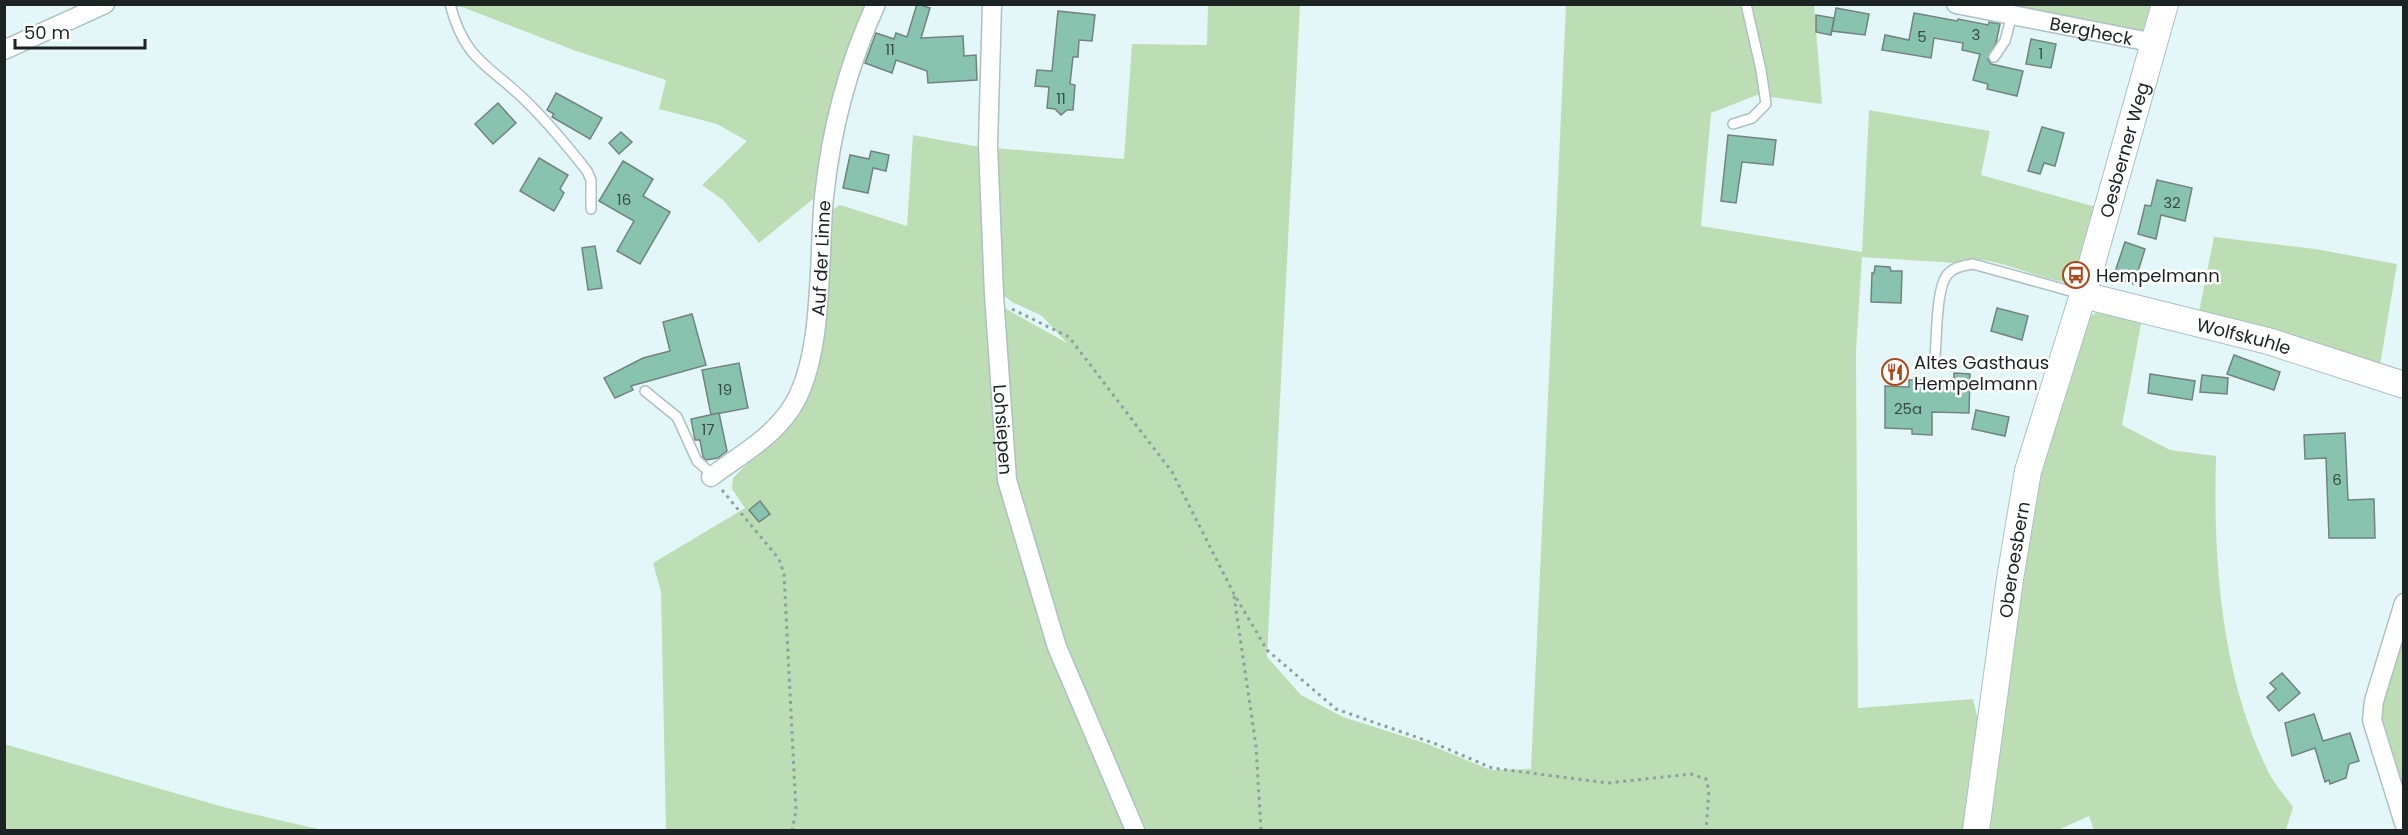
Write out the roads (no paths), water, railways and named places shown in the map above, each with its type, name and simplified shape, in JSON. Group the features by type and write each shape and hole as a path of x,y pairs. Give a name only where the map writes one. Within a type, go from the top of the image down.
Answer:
{"street":[{"path":"4,50 105,4"},
{"name":"Auf der Linne","path":"712,476 755,448 774,430 791,409 808,369 831,148 853,59 876,4"},
{"name":"Lohsiepen","path":"992,4 988,145 994,295 1007,480 1057,647 1135,831"},
{"name":"Bergheck","path":"1956,4 2155,43"},
{"name":"Oesberner Weg","path":"2083,295 2165,4"},
{"name":"Wolfskuhle","path":"2083,295 2268,341 2403,385"},
{"name":"Oberoesbern","path":"1976,831 2022,498 2038,434 2083,295"},
{"path":"2403,603 2374,701 2372,720 2403,823"}],"lane":[{"path":"450,4 460,34 479,62 530,104 587,171 591,180 591,209"},
{"path":"1733,124 1752,118 1766,104 1746,4"},
{"path":"1994,57 2005,41 2012,15"},
{"path":"1935,356 1941,289 1946,275 1958,267 1972,264 2083,295"},
{"path":"645,391 677,417 697,460 712,476"}],"place":[{"name":"Hempelmann","path":"2076,275"},
{"name":"Altes Gasthaus Hempelmann","path":"1895,372"}]}
